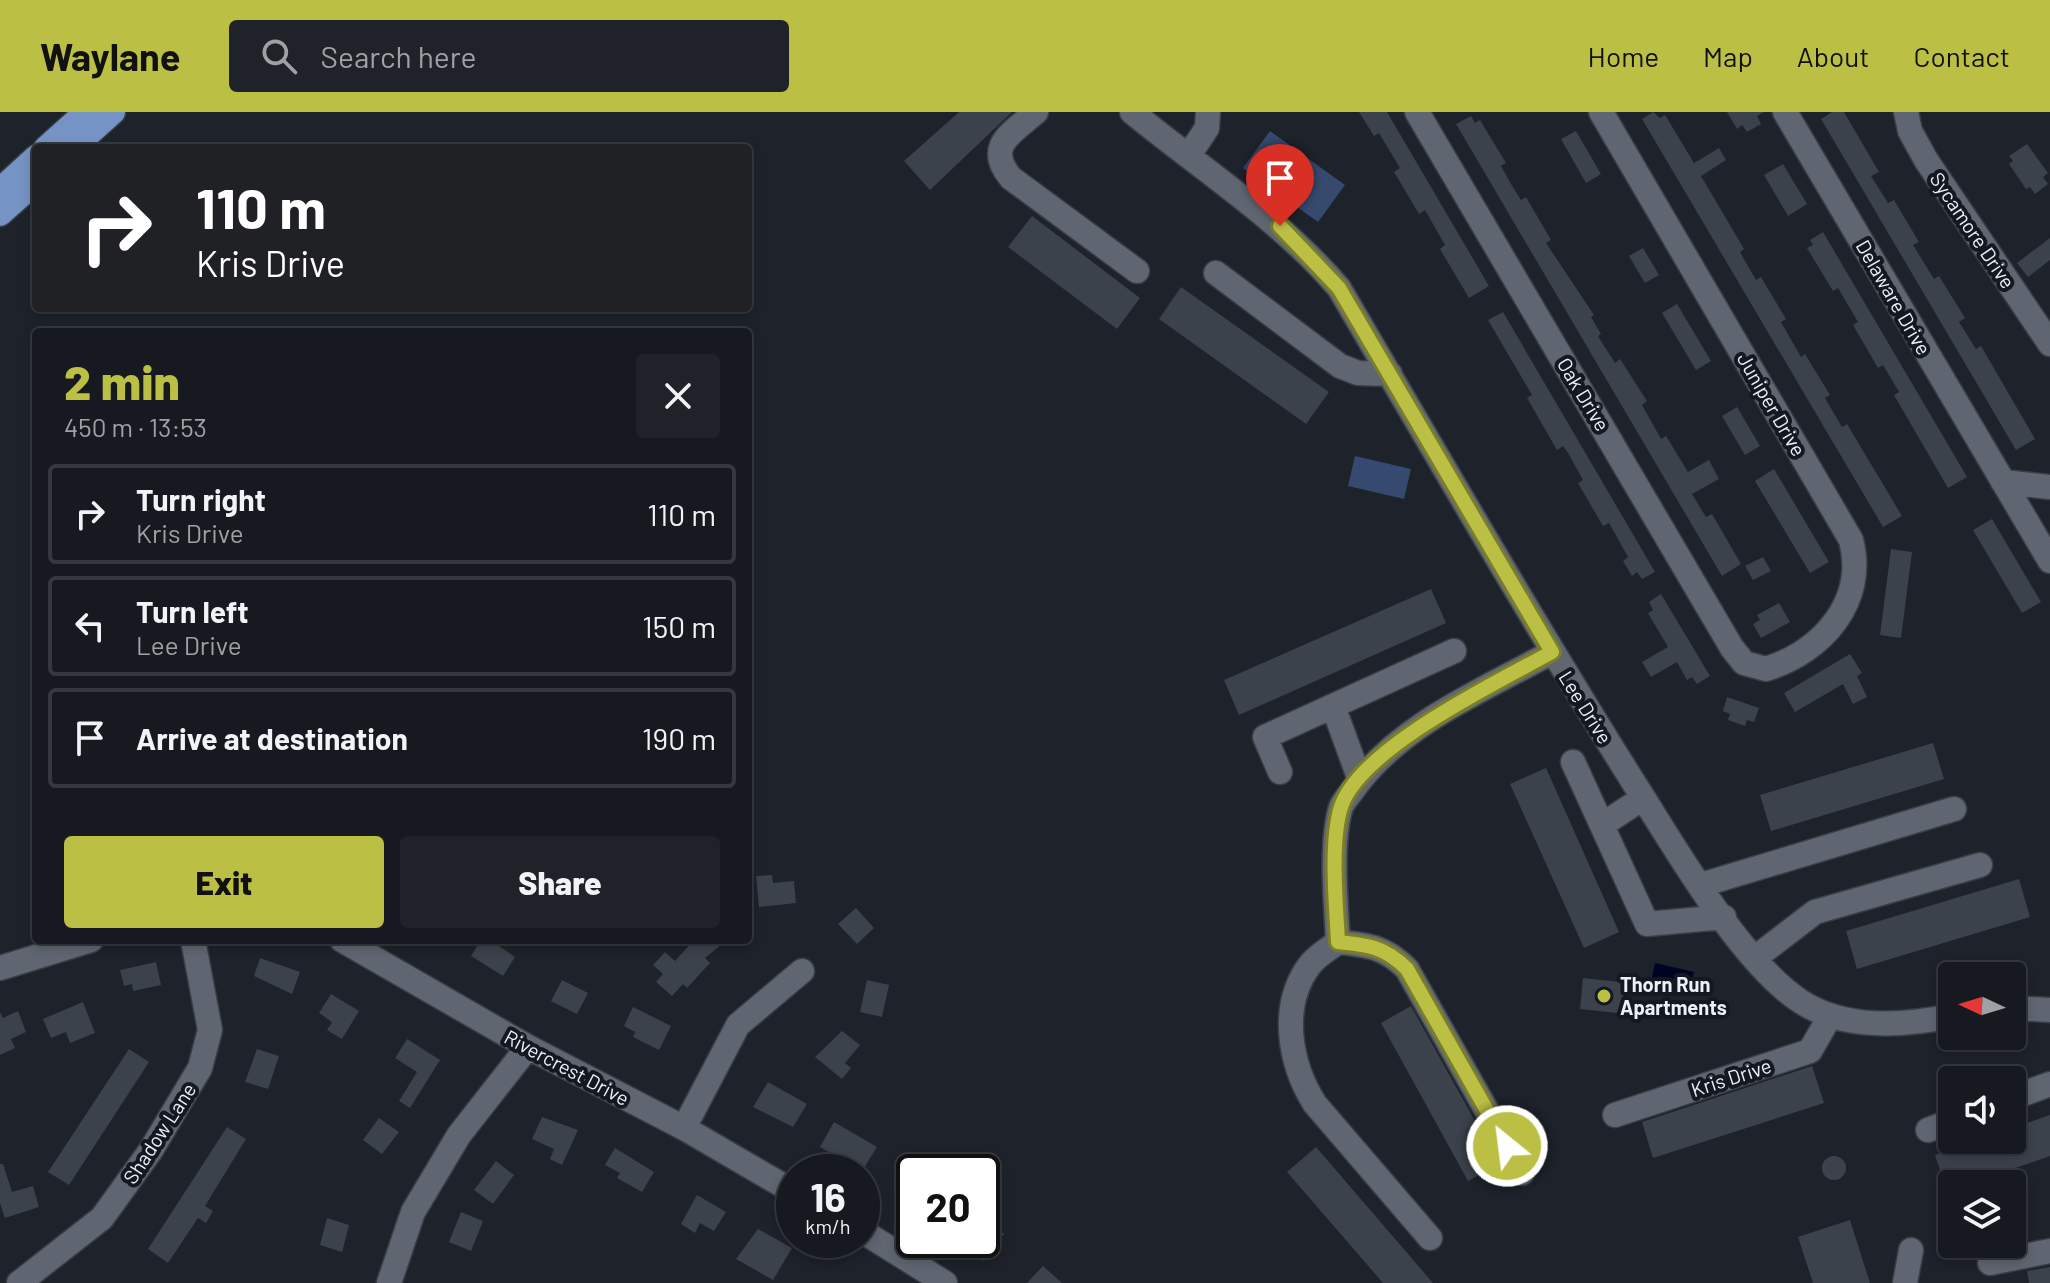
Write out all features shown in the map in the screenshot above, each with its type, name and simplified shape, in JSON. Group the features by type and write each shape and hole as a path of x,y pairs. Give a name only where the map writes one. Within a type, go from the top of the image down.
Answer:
{"main road":[{"path":"50,144 86,112"},
{"path":"77,144 113,112"},
{"path":"0,190 32,161"},
{"path":"0,214 32,186"}],"street":[{"path":"1036,112 1003,142 999,152 1000,166 1011,178 1137,271"},
{"name":"Lee Drive","path":"1132,112 1304,247 1339,288 1552,652 1643,798 1701,885 1773,981 1802,1002 1830,1016 1870,1024 1938,1017"},
{"path":"1189,155 1207,128 1208,112"},
{"name":"Oak Drive","path":"1417,112 1732,648 1744,663 1758,669"},
{"name":"Juniper Drive","path":"1601,112 1851,540 1854,582 1837,621 1809,646 1774,667 1758,669"},
{"name":"Delaware Drive","path":"1785,112 2050,561"},
{"name":"Sycamore Drive","path":"1906,112 1910,131 1926,160 2050,344"},
{"path":"1216,273 1340,366 1358,373 1390,374"},
{"path":"2003,482 2050,487"},
{"path":"1280,772 1265,737 1454,651"},
{"path":"1338,942 1335,874 1341,806 1360,780 1373,763 1429,720 1552,652"},
{"path":"1333,706 1360,780"},
{"path":"1573,762 1647,924 1724,917"},
{"path":"1602,825 1643,798"},
{"path":"1701,885 1954,809"},
{"path":"1755,958 1815,912 1980,865"},
{"path":"1430,1238 1315,1104 1300,1081 1292,1054 1292,1019 1300,985 1309,966 1338,942 1376,945 1389,952 1407,969 1522,1173"},
{"path":"0,968 78,944"},
{"name":"Shadow Lane","path":"19,1283 102,1218 151,1150 200,1068 210,1030 194,944"},
{"name":"Rivercrest Drive","path":"349,944 528,1047 684,1128 776,1182"},
{"path":"684,1128 738,1025 802,971"},
{"path":"2026,1009 2050,1010"},
{"name":"Kris Drive","path":"1615,1115 1810,1051 1830,1016"},
{"path":"389,1283 413,1212 459,1135 528,1047"},
{"path":"2026,1093 2050,1084"},
{"path":"1928,1130 1938,1126"},
{"path":"880,1242 945,1283"},
{"path":"1905,1283 1911,1250"},
{"path":"1990,1263 2050,1251"}],"shaded area":[{"path":"1270,131 1345,185 1318,222 1243,168"},
{"path":"1355,456 1411,469 1404,499 1348,486"},
{"path":"1655,963 1694,972 1689,992 1651,982"}],"building":[{"path":"959,112 1012,112 930,190 904,161"},
{"path":"1359,112 1387,112 1489,286 1469,298 1440,249 1445,245 1425,210 1419,214 1394,172 1400,168 1379,133 1374,136"},
{"path":"1653,112 1660,118 1665,115 1694,163 1719,148 1726,160 1701,176 1744,249 1740,252 1756,280 1761,277 1786,319 1781,322 1801,357 1805,354 1830,395 1825,398 1842,427 1847,424 1902,516 1883,527 1642,119"},
{"path":"1727,112 1764,112 1757,116 1761,124 1747,132 1742,125 1737,129"},
{"path":"1832,112 1844,112 1879,172 1871,176 1888,203 1894,200 1919,242 1913,245 1934,279 1939,276 1965,318 1959,322 1976,349 1981,346 2035,439 2016,450 1821,119"},
{"path":"1471,116 1475,123 1480,120 1506,163 1501,166 1511,184 1521,200 1526,197 1551,240 1546,243 1594,315 1591,317 1601,334 1598,336 1615,363 1620,359 1647,401 1642,405 1661,439 1666,436 1688,472 1709,460 1719,479 1692,494 1706,517 1712,514 1741,564 1722,576 1456,124"},
{"path":"1576,131 1601,174 1586,183 1561,139"},
{"path":"2027,144 2048,173 2043,177 2048,184 2035,194 2030,187 2026,189 2009,164 2013,161 2009,156"},
{"path":"1783,164 1807,204 1788,216 1764,175"},
{"path":"1032,216 1140,298 1117,329 1008,247"},
{"path":"1823,232 1967,477 1948,488 1894,395 1899,392 1883,365 1878,368 1853,325 1858,322 1838,288 1833,291 1807,248 1813,245 1810,240"},
{"path":"2050,238 2050,260 2028,277 2017,263"},
{"path":"1643,248 1659,275 1645,283 1629,256"},
{"path":"1181,287 1329,392 1306,424 1159,319"},
{"path":"1677,304 1711,361 1696,370 1662,313"},
{"path":"1503,312 1655,572 1642,579 1637,572 1632,576 1623,561 1628,557 1609,523 1603,526 1578,483 1583,480 1568,453 1563,446 1557,450 1527,398 1532,395 1488,320"},
{"path":"1737,407 1760,446 1745,455 1722,416"},
{"path":"1774,469 1829,562 1810,573 1755,481"},
{"path":"1992,519 2041,602 2022,613 1973,530"},
{"path":"1891,549 1912,552 1901,638 1880,635"},
{"path":"1763,557 1771,571 1753,580 1745,566"},
{"path":"1431,589 1446,623 1239,715 1224,680"},
{"path":"1661,594 1710,676 1697,684 1692,677 1687,680 1677,662 1651,677 1642,662 1668,647 1648,613 1653,610 1649,602"},
{"path":"1779,603 1790,622 1761,638 1753,624 1760,620 1757,615"},
{"path":"1850,654 1862,673 1857,676 1867,697 1853,704 1843,684 1795,712 1784,693"},
{"path":"1727,697 1759,708 1754,722 1747,720 1745,726 1728,720 1730,714 1723,711"},
{"path":"1933,743 1944,779 1771,831 1760,795"},
{"path":"1546,768 1619,932 1584,948 1510,784"},
{"path":"772,875 773,883 794,881 796,903 759,907 756,876"},
{"path":"2019,879 2030,917 1857,969 1846,931"},
{"path":"856,908 874,928 857,944 838,924"},
{"path":"478,944 496,944 515,957 503,976 471,956"},
{"path":"690,944 722,944 705,958 710,963 687,988 683,984 672,996 656,982 663,974 653,965 665,952 675,961"},
{"path":"260,958 300,972 292,994 254,976"},
{"path":"156,962 161,985 133,991 132,984 124,986 120,970"},
{"name":"Thorn Run Apartments","path":"1583,978 1629,983 1626,1014 1580,1009"},
{"path":"562,980 588,993 577,1014 551,1001"},
{"path":"867,980 889,985 882,1017 860,1012"},
{"path":"331,994 359,1011 342,1039 327,1030 332,1022 319,1013"},
{"path":"83,1002 95,1033 70,1043 66,1032 51,1038 43,1019"},
{"path":"1411,1006 1499,1164 1468,1181 1381,1023"},
{"path":"633,1007 671,1026 659,1050 633,1037 635,1032 624,1026"},
{"path":"18,1011 26,1032 11,1039 15,1048 0,1055 0,1012 3,1018"},
{"path":"842,1031 860,1045 845,1063 851,1068 842,1079 815,1057"},
{"path":"407,1039 440,1060 410,1108 399,1101 417,1072 395,1058"},
{"path":"129,1049 149,1062 69,1185 48,1172"},
{"path":"257,1049 279,1056 268,1089 245,1082"},
{"path":"1812,1066 1824,1103 1653,1158 1642,1122"},
{"path":"768,1082 807,1104 793,1127 753,1107"},
{"path":"2050,1115 2050,1156 2010,1170 1940,1170 1935,1155 1938,1154 2026,1154 2026,1123"},
{"path":"542,1117 578,1130 562,1165 550,1159 554,1149 532,1139"},
{"path":"379,1118 399,1132 382,1154 363,1140"},
{"path":"834,1122 877,1147 873,1154 832,1154 820,1147"},
{"path":"227,1127 246,1139 205,1206 213,1211 206,1223 198,1218 168,1263 148,1249"},
{"path":"1316,1147 1433,1283 1383,1283 1287,1172"},
{"path":"615,1148 654,1172 642,1192 617,1178 620,1173 605,1165"},
{"path":"1834,1156 1842,1160 1846,1168 1842,1176 1834,1180 1826,1176 1822,1168 1826,1160"},
{"path":"496,1161 514,1175 493,1204 474,1190"},
{"path":"0,1164 3,1164 12,1192 33,1186 39,1207 5,1218 0,1203"},
{"path":"697,1195 726,1212 714,1231 700,1223 695,1233 681,1224"},
{"path":"461,1212 483,1221 471,1251 449,1242"},
{"path":"327,1218 349,1225 342,1252 320,1245"},
{"path":"1850,1220 1870,1283 1813,1283 1798,1237"},
{"path":"758,1229 776,1239 776,1258 786,1258 773,1280 736,1259"},
{"path":"1043,1266 1062,1283 1027,1283"},
{"path":"2050,1267 2050,1283 2029,1283 2027,1271"}],"place":[{"name":"Thorn Run Apartments","path":"1604,996"}],"route":[{"path":"1280,226 1304,247 1339,288 1552,652 1429,720 1373,763 1341,806 1335,874 1338,942 1376,945 1389,952 1407,969 1507,1146"}]}
